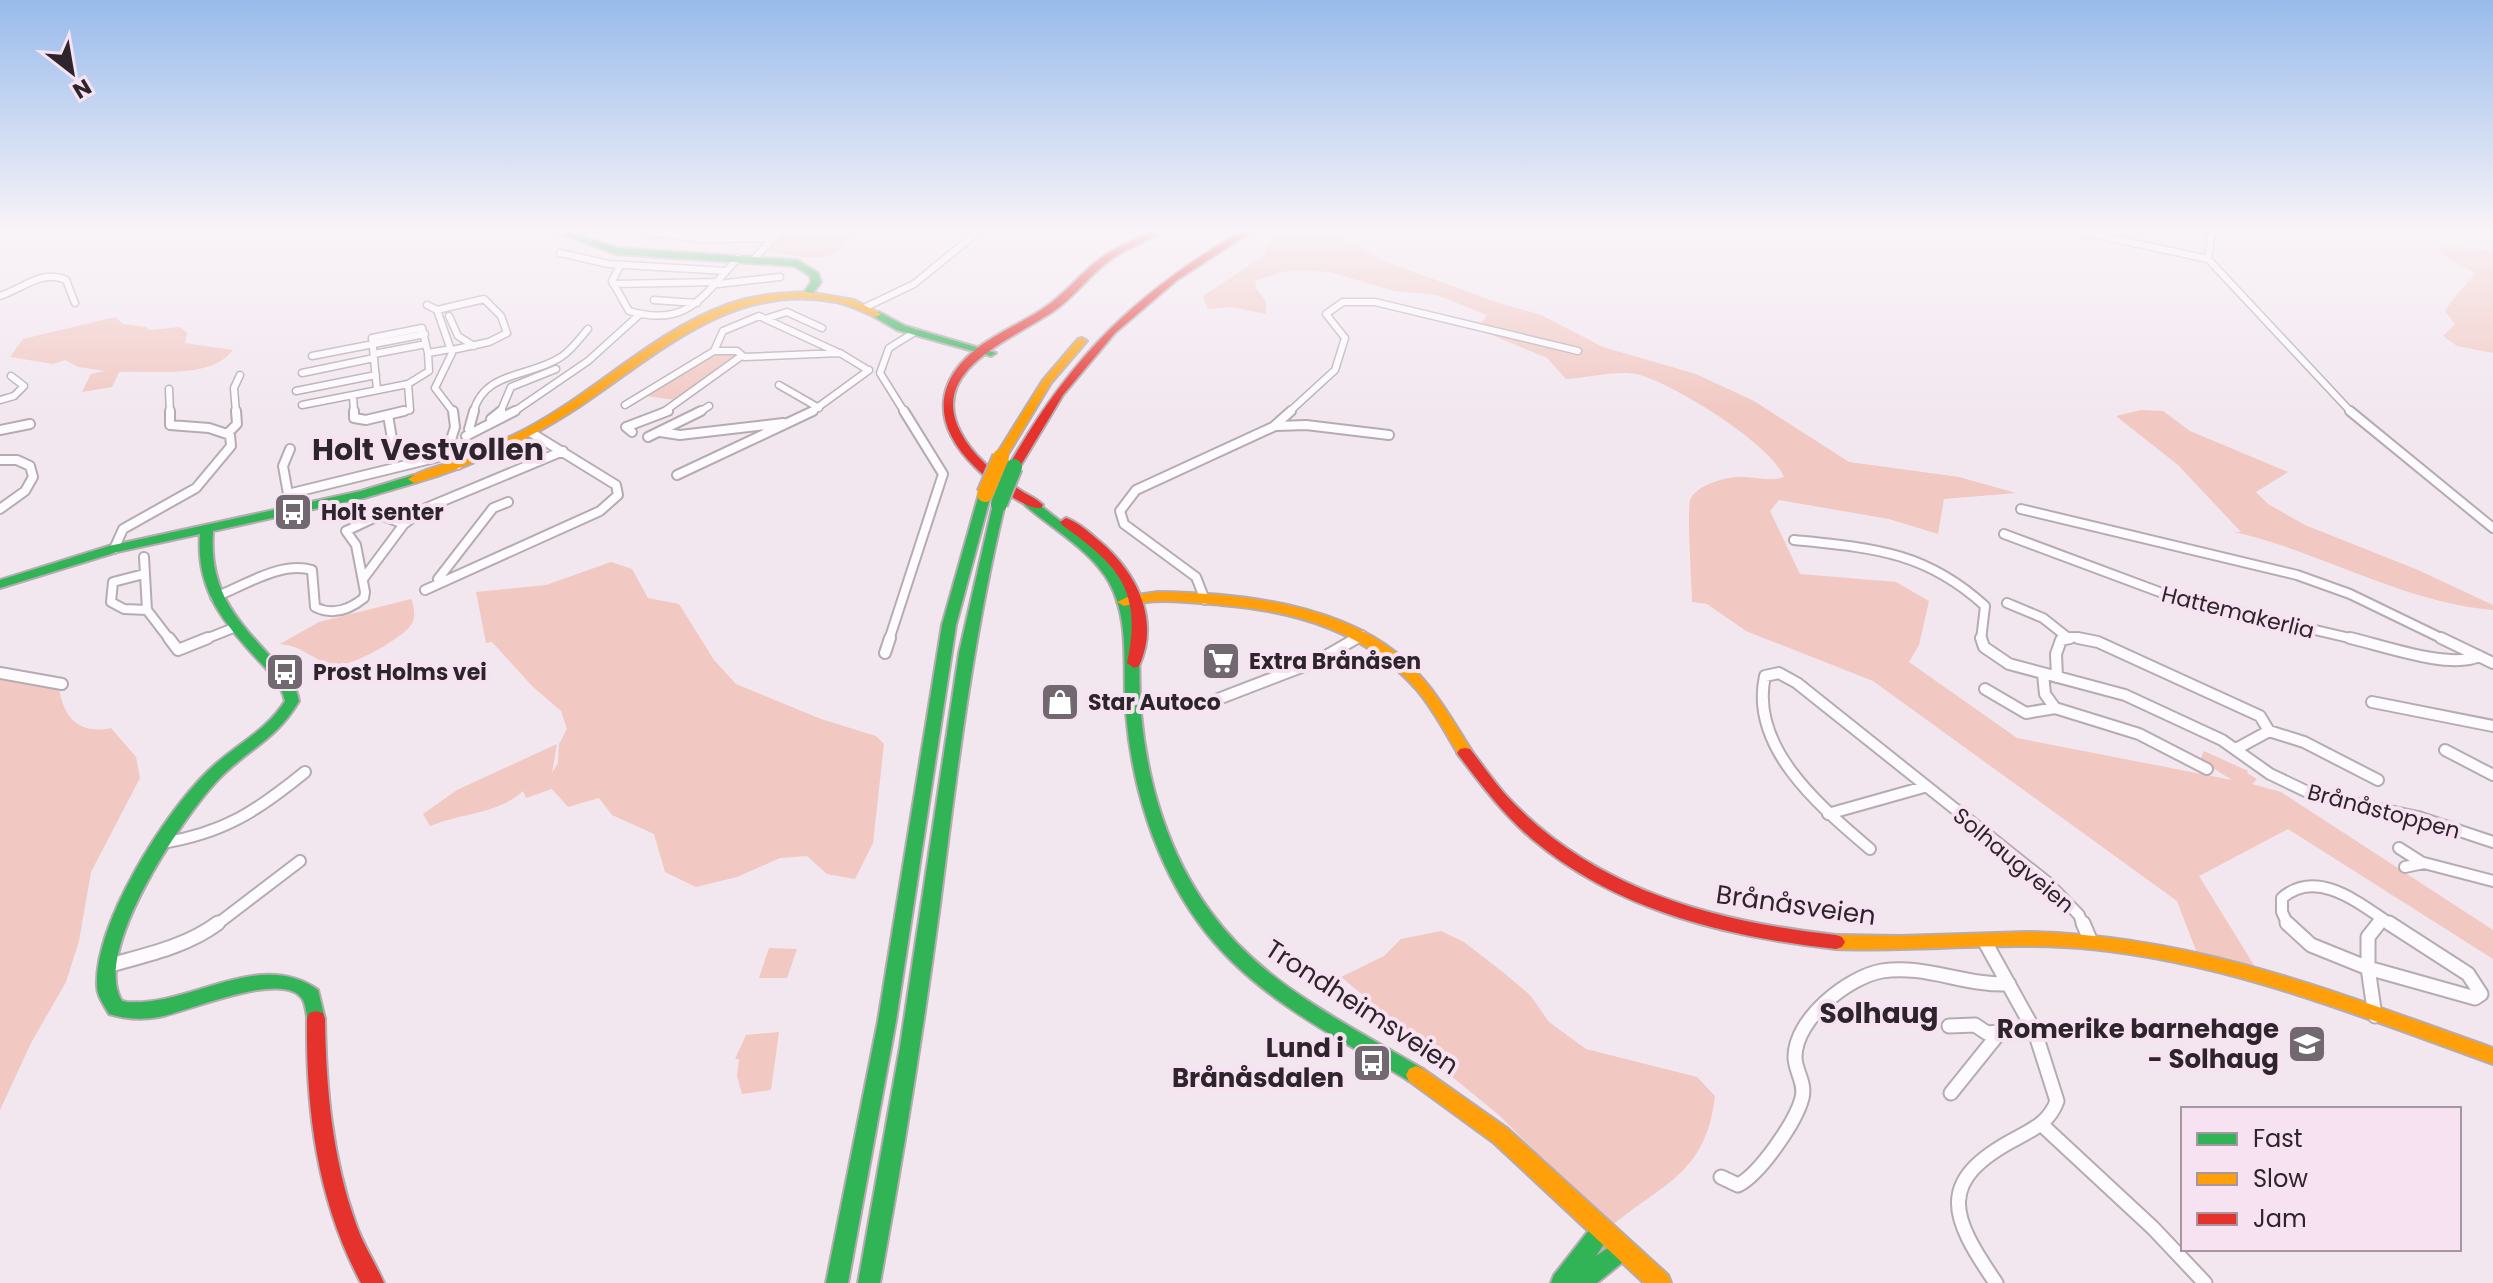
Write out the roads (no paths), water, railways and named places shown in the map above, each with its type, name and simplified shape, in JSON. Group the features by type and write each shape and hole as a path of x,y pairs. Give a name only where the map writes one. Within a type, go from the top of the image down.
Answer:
{"main road":[{"path":"1070,292 985,352 954,381 948,421 958,444 975,462 1097,558 1135,601"},
{"path":"837,1283 887,1021 949,625 992,499 1047,382 1104,319 1138,292"},
{"path":"1008,462 1053,396 1107,331 1154,292"},
{"path":"0,584 114,549 364,494 530,432 706,314 752,299 808,294 844,298 891,323 985,352"},
{"path":"869,1283 892,1170 971,618 992,499"},
{"path":"207,528 204,569 215,597 236,627 289,688 291,705 275,724 212,776 162,843 124,918 104,983 108,1001 128,1012 166,1009 265,982 292,982 310,993 315,1007 318,1085 335,1173 355,1253 373,1283"},
{"name":"Brånåsveien","path":"1135,601 1199,600 1286,607 1329,620 1362,635 1391,654 1416,680 1479,773 1516,817 1571,861 1629,893 1697,917 1779,935 1875,944 2091,942 2161,951 2217,964 2493,1056"},
{"name":"Trondheimsveien","path":"1135,601 1142,634 1134,664 1134,725 1148,789 1187,888 1212,928 1242,960 1276,986 1480,1118 1660,1283"},
{"path":"1562,1283 1583,1251 1601,1232"},
{"path":"1579,1283 1621,1250"}],"street":[{"path":"70,292 75,303"},
{"path":"618,292 629,311 639,315 670,317 697,303 709,292"},
{"path":"866,307 898,292"},
{"path":"2238,292 2346,408 2493,528"},
{"path":"427,305 437,310 487,296 501,316 507,333 474,346 428,353"},
{"path":"654,300 697,303"},
{"path":"1199,600 1196,577 1124,524 1120,511 1123,503 1136,490 1273,427 1335,370 1345,338 1326,314 1331,307 1346,302 1382,303 1578,351"},
{"path":"290,449 283,466 288,494 452,460 451,436 455,414 435,388 450,364 451,350 437,310"},
{"path":"714,351 715,341 728,327 754,317 768,318 787,312 822,328"},
{"path":"451,436 467,433 520,407 588,361 639,315"},
{"path":"449,316 458,336 474,346"},
{"path":"768,318 868,370"},
{"path":"467,433 477,398 490,384 561,357 588,329"},
{"path":"885,653 943,474 882,380 881,368 889,348 915,332"},
{"path":"302,405 408,384 429,371 425,334 372,339 312,356"},
{"path":"372,339 377,390"},
{"path":"302,373 426,344"},
{"path":"625,405 714,351 737,351 742,354 740,357"},
{"path":"632,432 626,427 677,405 740,357 840,353"},
{"path":"677,475 795,421 819,408 868,370 881,368"},
{"path":"467,433 495,417 503,408 507,391 514,385 556,369"},
{"path":"228,433 237,424 234,388 240,375"},
{"path":"296,391 376,375"},
{"path":"0,400 14,396 24,386 11,376"},
{"path":"353,395 354,418 388,415 412,407 408,384"},
{"path":"779,385 819,408"},
{"path":"114,549 116,539 129,524 199,485 231,446 232,438 228,433 170,425 169,389"},
{"path":"637,398 649,401"},
{"path":"677,405 689,406"},
{"path":"648,437 709,406"},
{"path":"503,408 520,407"},
{"path":"388,415 394,451"},
{"path":"660,432 680,435 795,421"},
{"path":"0,430 30,424"},
{"path":"1273,427 1306,425 1389,435"},
{"path":"425,590 600,511 614,501 619,490 616,485 530,432"},
{"path":"363,579 404,524 426,508 563,451"},
{"path":"0,460 24,462 30,466 33,477 25,491 0,509"},
{"path":"441,582 438,579 493,508 508,502"},
{"path":"2021,509 2297,575 2350,594 2493,663"},
{"path":"215,597 289,567 307,567 312,570 315,607 329,613 350,608 364,598 355,542 346,531 380,515 404,524"},
{"name":"Hattemakerlia","path":"2004,534 2127,582 2198,604 2445,660 2469,661 2479,656"},
{"name":"Brånåstoppen","path":"1794,540 1903,552 1927,562 1985,606 1987,612 1981,639 1984,647 2009,664 2125,695 2236,749 2270,774 2314,795 2418,817 2493,842"},
{"path":"144,557 147,610 178,650 236,627"},
{"path":"144,574 113,582 111,602 124,609 147,610"},
{"name":"Brånåstoppen","path":"2007,603 2043,618 2067,637 2098,642 2245,707 2260,716 2269,731 2312,745 2378,780"},
{"path":"1213,701 1317,661 1362,635"},
{"path":"2057,677 2058,644 2067,637"},
{"path":"0,673 62,684"},
{"name":"Solhaugveien","path":"1870,849 1828,814 1800,782 1773,741 1762,694 1762,682 1771,673 1779,673 1797,683 2058,892 2079,915 2091,942"},
{"path":"2043,674 2045,694 2055,708 2139,734 2207,769"},
{"path":"1985,689 2025,714 2042,715 2055,708"},
{"path":"2372,702 2413,716 2493,726"},
{"path":"2236,749 2269,731"},
{"path":"2445,750 2490,770"},
{"path":"162,843 207,836 229,828 305,772"},
{"path":"1828,814 1924,787"},
{"path":"2399,848 2424,863"},
{"path":"107,966 150,955 204,934 300,861"},
{"name":"Brånåstoppen","path":"2405,867 2424,863 2493,881"},
{"path":"2296,887 2324,887 2357,900 2382,920 2468,974 2481,994 2475,998 2457,996 2368,968 2317,947 2290,929 2283,917 2282,898 2296,887"},
{"path":"2375,1016 2368,968 2368,937 2382,920"},
{"path":"1985,942 2035,1032 2057,1101 2053,1112 2041,1124 1974,1163 1959,1186 1959,1208 1965,1232 1996,1283"},
{"path":"1721,1177 1738,1185 1749,1180 1797,1110 1803,1085 1795,1054 1798,1042 1844,987 1880,971 1909,970 1979,985 2009,984"},
{"path":"1949,1026 1975,1025 1987,1033 2035,1032"},
{"path":"1951,1093 2000,1032"},
{"path":"2041,1124 2153,1228 2205,1283"}],"place":[{"name":"Holt senter","path":"293,512"},
{"name":"Extra Brånåsen","path":"1221,661"},
{"name":"Prost Holms vei","path":"285,672"},
{"name":"Star Autoco","path":"1060,702"},
{"name":"Romerike barnehage - Solhaug","path":"2307,1044"},
{"name":"Lund i Brånåsdalen","path":"1372,1063"}],"district":[{"name":"Holt Vestvollen","path":"428,450"},
{"name":"Solhaug","path":"1879,1013"}]}
